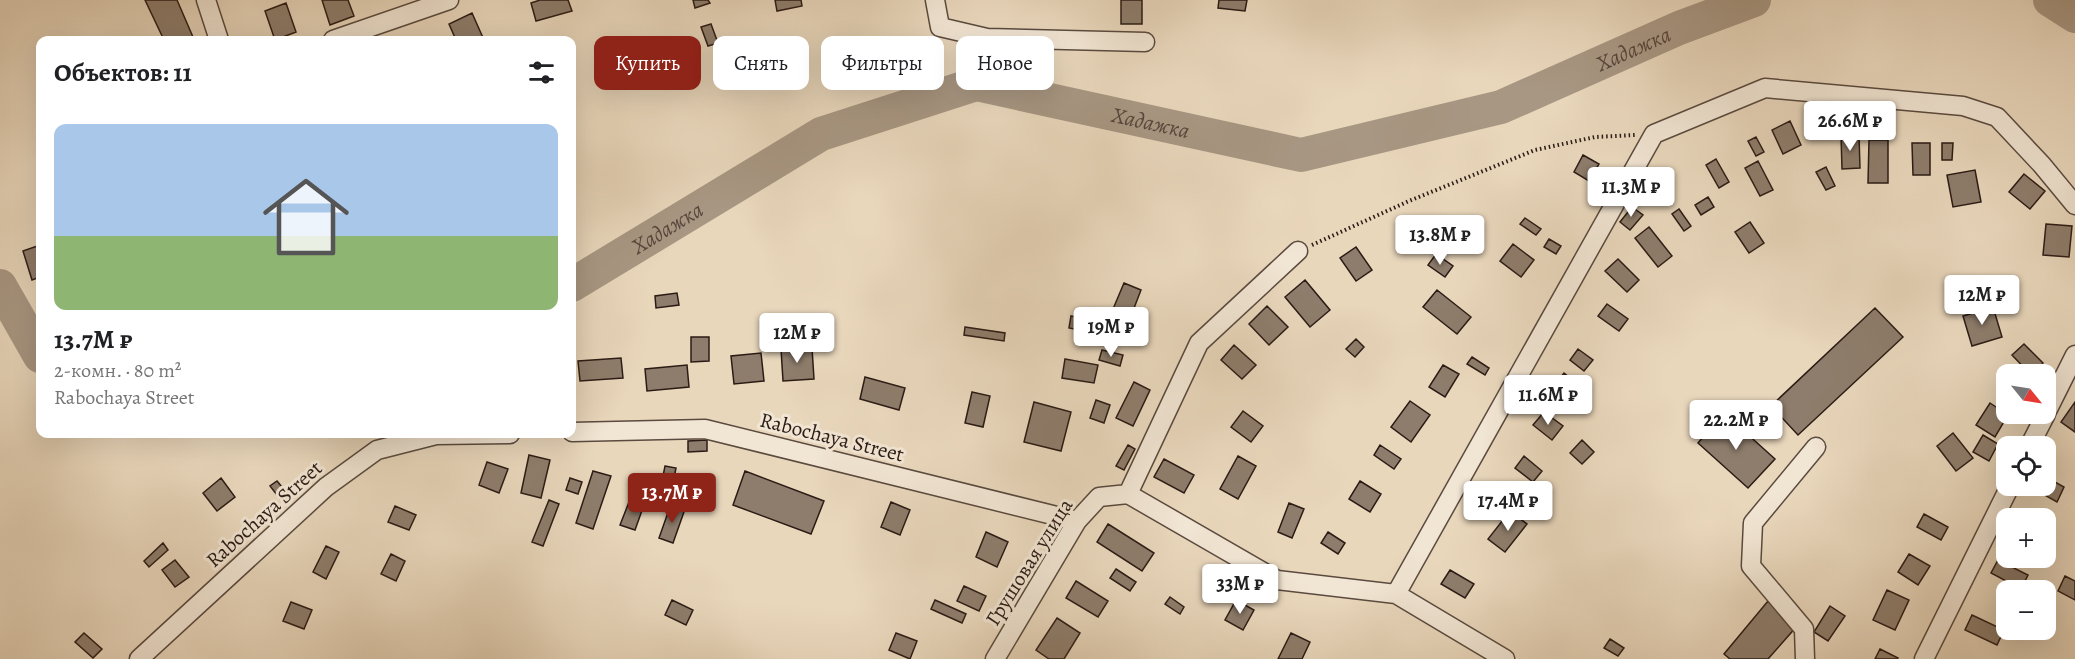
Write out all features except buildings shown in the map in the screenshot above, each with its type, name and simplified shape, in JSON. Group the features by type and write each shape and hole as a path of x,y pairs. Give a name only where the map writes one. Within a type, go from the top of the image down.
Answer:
{"street":[{"path":"206,0 218,36"},
{"path":"345,36 449,0"},
{"path":"935,0 940,27 987,38 1144,42"},
{"path":"1396,594 1653,134 1765,88 1963,106 1997,117 2042,165 2075,205"},
{"path":"1298,251 1199,343 1128,494 1277,580 1396,594 1505,659"},
{"path":"2056,394 2075,355"},
{"name":"Rabochaya Street","path":"576,432 705,429 1077,521"},
{"name":"Rabochaya Street","path":"139,659 326,487 377,450 424,438"},
{"path":"1805,659 1804,629 1751,566 1753,523 1816,447"},
{"name":"Грушовая улица","path":"995,659 1077,521 1099,497 1128,494"},
{"path":"1924,659 2005,496"}],"path":[{"path":"1298,251 1409,201 1535,150 1595,137 1653,134"}],"waterway":[{"name":"Хадажка","path":"576,283 821,134 976,84 1301,155 1501,107 1679,28 1754,0"},
{"name":"Хадажка","path":"2050,0 2075,16"},
{"name":"Хадажка","path":"0,286 36,349"}]}
